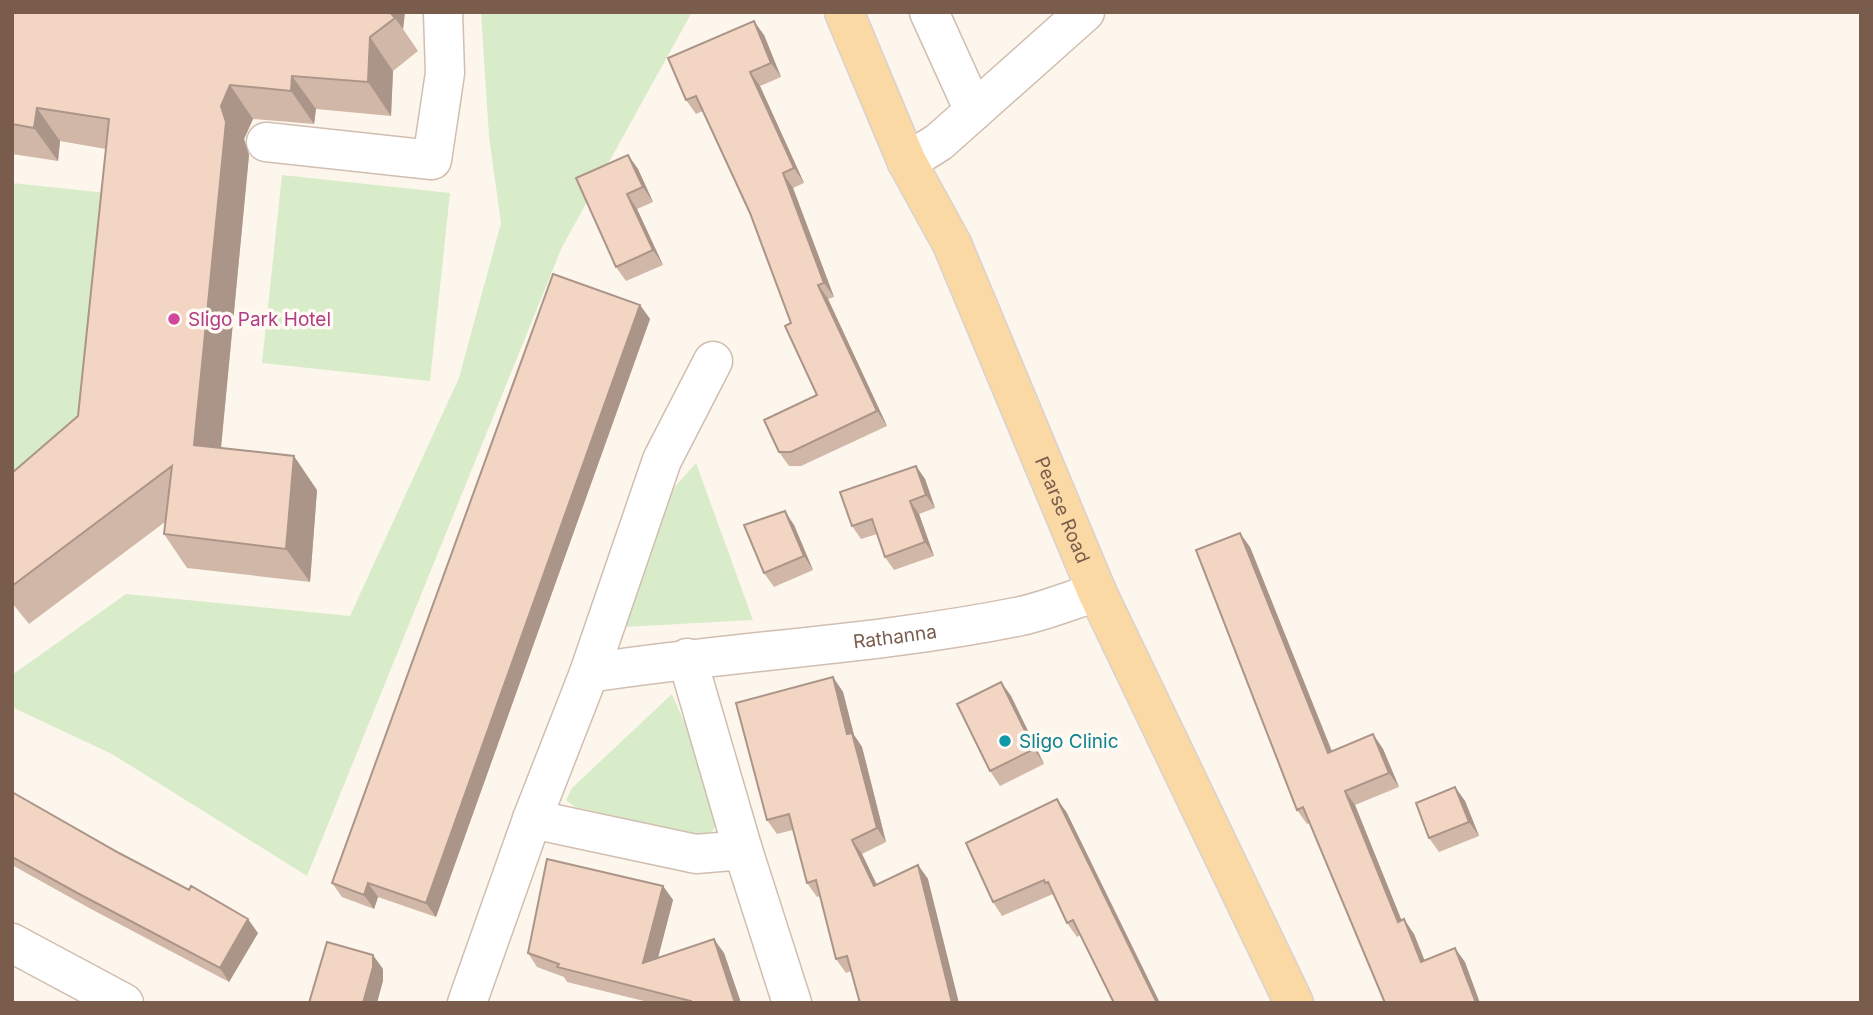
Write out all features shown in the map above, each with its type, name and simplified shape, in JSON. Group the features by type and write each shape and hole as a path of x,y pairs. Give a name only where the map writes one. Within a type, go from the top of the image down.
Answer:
{"main road":[{"name":"Pearse Road","path":"844,12 907,162 952,244 1097,592 1294,1003"}],"street":[{"path":"267,142 432,160 445,73 443,12"},
{"path":"929,12 974,111"},
{"path":"907,162 939,142 1085,12"},
{"path":"471,991 532,819 589,673 662,460 713,361"},
{"name":"Rathanna","path":"589,673 687,658 886,637 1018,617 1097,592"},
{"path":"687,658 743,850 792,1003"},
{"path":"532,819 696,853 743,850"},
{"path":"12,943 124,1003"}],"green space":[{"path":"481,12 692,12 562,247 307,876 112,754 16,709 12,704 12,675 126,594 350,616 459,378 501,223 489,137"},
{"path":"282,175 450,193 430,381 262,363"},
{"path":"12,183 116,194 95,406 12,494"},
{"path":"696,463 753,620 624,627 670,492"},
{"path":"672,694 686,726 716,825 709,837 575,807 566,800 572,788"}],"building":[{"name":"Sligo Park Hotel","path":"12,12 390,12 395,18 370,37 368,82 292,76 291,91 230,85 221,106 226,122 194,445 294,456 286,549 164,534 172,466 12,586 12,473 78,416 109,119 37,108 34,128 12,124"},
{"path":"754,21 771,63 750,72 794,168 783,173 824,283 818,285 877,411 791,452 779,452 764,420 817,395 785,326 791,323 750,213 696,96 686,100 668,58"},
{"path":"628,155 643,187 627,194 653,250 616,267 576,178"},
{"path":"553,274 640,305 426,903 368,883 364,895 332,883"},
{"path":"916,466 926,495 910,501 925,542 885,557 872,519 852,526 840,492"},
{"path":"785,511 804,556 764,573 744,525"},
{"path":"1240,533 1328,753 1373,734 1389,773 1345,791 1398,922 1404,919 1421,962 1455,948 1476,1003 1385,1003 1303,807 1297,810 1196,550"},
{"path":"833,677 847,734 852,733 877,828 852,840 874,886 918,865 952,1003 860,1003 847,956 836,959 816,880 807,883 789,814 767,820 736,703"},
{"name":"Sligo Clinic","path":"1001,682 1034,749 990,771 957,704"},
{"path":"1455,787 1469,822 1429,838 1416,803"},
{"path":"12,792 119,853 189,890 191,886 248,919 220,968 12,857"},
{"path":"1057,799 1157,1003 1114,1003 1073,920 1067,923 1048,882 1045,883 1044,880 993,902 966,843"},
{"path":"547,859 663,886 643,963 714,939 735,1003 692,1003 557,967 559,964 528,953"},
{"path":"327,942 373,955 373,967 363,1003 309,1003"}],"place":[{"name":"Sligo Park Hotel","path":"174,319"},
{"name":"Sligo Clinic","path":"1005,741"}]}
